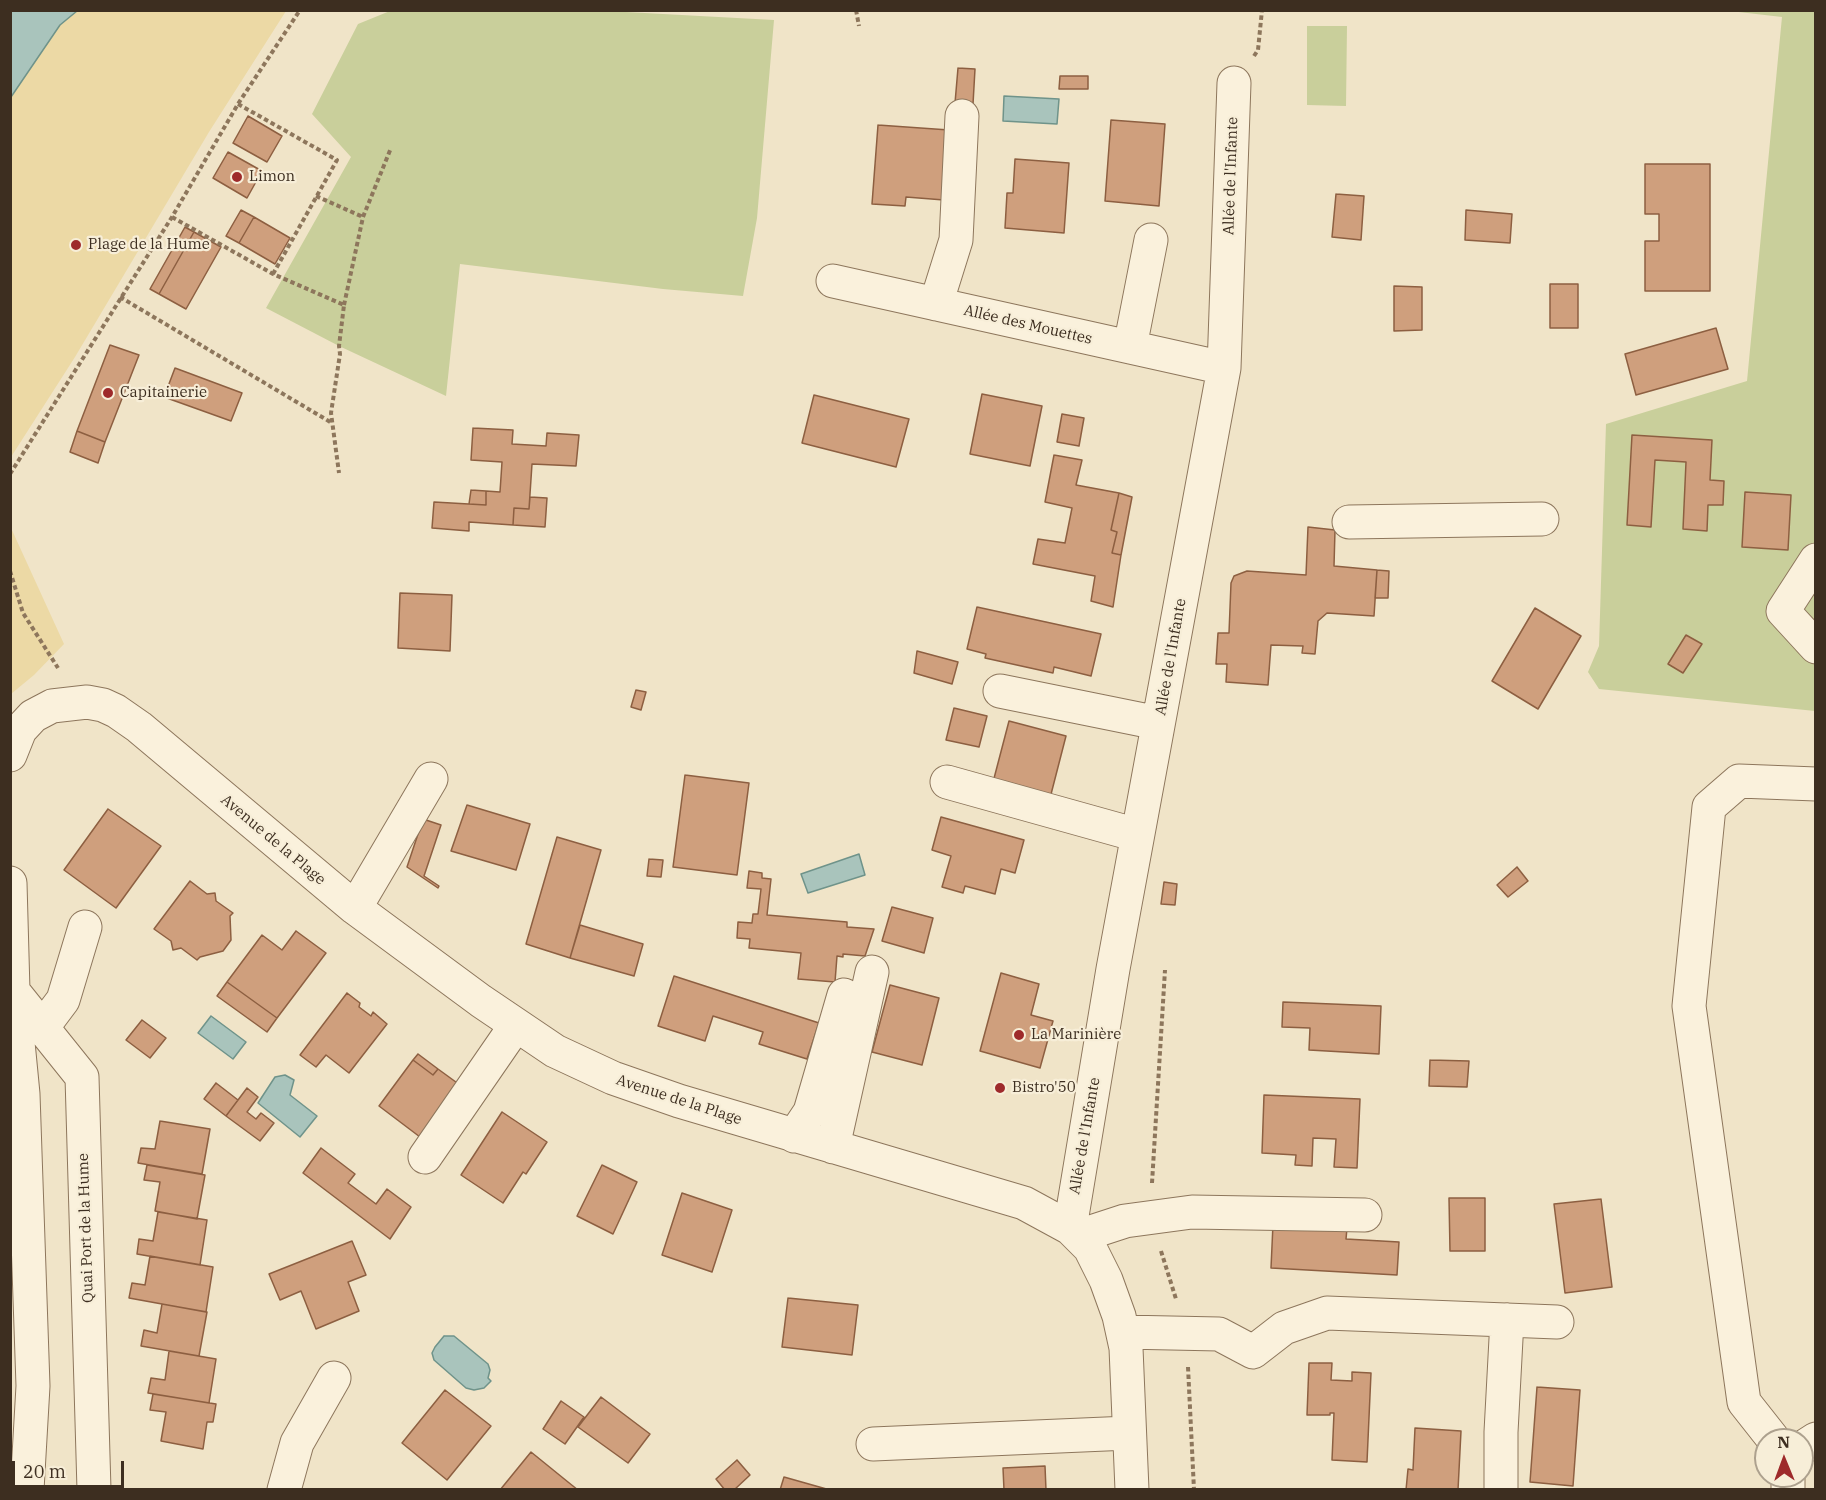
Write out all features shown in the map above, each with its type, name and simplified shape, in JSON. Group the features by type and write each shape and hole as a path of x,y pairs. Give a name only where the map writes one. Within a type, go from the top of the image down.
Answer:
{"street":[{"name":"Allée de l'Infante","path":"1074,1232 1113,969 1224,368 1234,83"},
{"path":"936,304 956,240 962,116"},
{"path":"1130,347 1151,240"},
{"name":"Allée des Mouettes","path":"833,281 1224,368"},
{"path":"1349,522 1542,519"},
{"path":"1815,560 1783,611 1815,647"},
{"path":"1000,691 1158,723"},
{"path":"10,755 20,730 33,716 52,706 101,707"},
{"name":"Avenue de la Plage","path":"101,707 139,728 355,908 555,1051 613,1078 679,1101 1024,1203 1074,1232 1090,1248 1106,1280 1119,1316 1126,1348 1129,1379 1132,1490"},
{"path":"355,908 430,779"},
{"path":"947,782 1137,835"},
{"path":"1765,1428 1744,1402 1689,1006 1709,807 1739,782 1815,784"},
{"path":"10,883 13,990 23,1094 33,1386 27,1490"},
{"path":"42,1028 63,1000 85,927"},
{"path":"833,1147 872,972"},
{"name":"Quai Port de la Hume","path":"13,990 82,1077 94,1490"},
{"path":"794,1136 810,1112 844,995"},
{"path":"426,1157 516,1025"},
{"path":"1074,1232 1125,1221 1192,1212 1365,1215"},
{"path":"1122,1332 1219,1334 1253,1352 1284,1328 1327,1314 1557,1322"},
{"path":"1501,1490 1501,1432 1507,1320"},
{"path":"284,1490 297,1443 334,1378"},
{"path":"873,1444 1129,1433"}],"path":[{"path":"10,474 104,326 238,104 300,10"},
{"path":"856,10 859,26"},
{"path":"1234,83 1258,50 1262,10"},
{"path":"238,104 337,160 273,273"},
{"path":"339,472 331,413 340,354 344,305 363,217 391,148"},
{"path":"316,196 363,217"},
{"path":"171,217 273,273 344,305"},
{"path":"120,297 332,423"},
{"path":"10,571 22,613 58,669 65,671 101,707"}],"green space":[{"path":"589,10 774,20 757,218 743,296 663,289 460,264 446,396 339,346 266,308 351,157 312,114 358,24 390,11"},
{"path":"1730,11 1815,11 1815,711 1599,689 1588,672 1599,646 1606,424 1747,381 1782,17"},
{"path":"1307,26 1347,26 1346,106 1307,105"}],"sand":[{"name":"Plage de la Hume","path":"11,11 286,11 209,132 75,357 11,457"},
{"path":"11,528 64,644 34,675 11,694"}],"water":[{"path":"11,10 77,11 60,25 11,97"},
{"path":"1004,96 1059,99 1057,124 1003,121"},
{"path":"859,854 865,875 808,893 801,874"},
{"path":"211,1016 246,1042 233,1059 198,1033"},
{"path":"285,1075 294,1080 290,1095 317,1116 300,1137 258,1103 275,1077"},
{"path":"444,1336 454,1336 488,1364 490,1370 488,1378 491,1381 484,1388 474,1390 466,1388 434,1360 432,1353"}],"building":[{"path":"958,68 975,69 973,104 955,103"},
{"path":"1060,76 1088,76 1088,89 1059,89"},
{"path":"248,116 282,136 267,162 233,143"},
{"path":"1111,120 1165,124 1159,206 1105,201"},
{"path":"878,125 949,130 944,200 906,197 905,206 872,204"},
{"path":"228,152 262,171 247,198 213,178"},
{"path":"1015,159 1069,163 1064,233 1005,228 1007,193 1013,193"},
{"path":"1645,164 1710,164 1710,291 1645,291 1645,241 1659,241 1659,214 1645,214"},
{"path":"1336,194 1364,196 1361,240 1332,237"},
{"path":"241,210 254,217 239,243 226,236"},
{"path":"1466,210 1512,214 1510,243 1465,240"},
{"path":"254,217 290,238 275,264 239,243"},
{"path":"185,227 194,232 159,294 150,289"},
{"path":"194,232 221,247 186,309 159,294"},
{"path":"1550,284 1578,284 1578,328 1550,328"},
{"path":"1394,286 1422,287 1422,330 1394,331"},
{"path":"1716,328 1728,369 1636,395 1625,354"},
{"name":"Capitainerie","path":"110,345 139,355 105,442 77,431"},
{"path":"175,368 242,393 231,421 164,397"},
{"path":"982,394 1042,406 1030,466 970,454"},
{"path":"814,395 909,419 896,467 802,443"},
{"path":"1062,414 1084,418 1079,446 1057,442"},
{"path":"473,428 513,430 512,444 546,446 547,433 579,435 576,466 532,464 529,509 514,508 513,525 469,522 469,531 432,528 434,502 486,505 486,491 500,492 502,462 471,460"},
{"path":"77,431 105,442 98,463 70,452"},
{"path":"1632,435 1712,440 1710,480 1724,481 1723,505 1708,505 1707,531 1683,529 1686,462 1655,460 1651,527 1627,525"},
{"path":"1054,455 1082,460 1076,485 1119,493 1111,530 1117,532 1112,553 1121,555 1113,607 1091,601 1095,576 1033,564 1038,539 1065,543 1072,508 1045,502"},
{"path":"471,490 486,491 486,505 469,504"},
{"path":"1745,492 1791,495 1788,550 1742,547"},
{"path":"1119,493 1132,497 1121,555 1112,553 1117,532 1111,530"},
{"path":"530,497 547,498 545,527 513,525 514,508 529,509"},
{"path":"1308,527 1335,530 1334,566 1377,570 1374,616 1327,613 1318,621 1315,654 1302,653 1303,646 1271,645 1268,685 1226,682 1227,664 1216,664 1218,633 1229,633 1231,583 1234,576 1247,571 1306,575"},
{"path":"1377,570 1389,571 1388,598 1375,598"},
{"path":"400,593 452,595 450,651 398,648"},
{"path":"977,607 1101,634 1091,676 1054,667 1053,673 985,658 986,654 967,649"},
{"path":"1535,608 1581,636 1538,709 1492,681"},
{"path":"1686,635 1702,644 1683,673 1668,664"},
{"path":"917,651 958,662 952,684 914,673"},
{"path":"636,690 646,692 641,710 631,707"},
{"path":"954,708 987,716 979,747 946,740"},
{"path":"1009,721 1066,736 1049,802 992,786"},
{"path":"685,775 749,783 737,875 673,867"},
{"path":"467,805 530,824 516,870 451,851"},
{"path":"108,809 161,846 116,908 64,870"},
{"path":"941,817 1024,840 1015,873 1001,869 995,894 965,886 963,893 942,887 951,856 932,850"},
{"path":"423,819 441,825 424,876 439,886 438,888 407,867"},
{"path":"557,837 601,850 570,958 526,944"},
{"path":"649,859 663,860 661,877 647,876"},
{"path":"1517,867 1528,881 1508,897 1497,885"},
{"path":"749,871 762,873 762,878 771,879 767,915 847,922 847,927 874,929 865,956 843,954 843,957 837,956 835,982 798,979 801,953 749,948 750,939 737,938 738,922 752,923 753,914 758,914 761,889 747,888"},
{"path":"190,881 207,894 215,893 216,901 233,913 230,916 231,940 223,951 200,957 197,960 181,948 173,950 171,941 154,929"},
{"path":"1164,882 1177,884 1175,905 1161,904"},
{"path":"892,907 933,918 924,953 882,941"},
{"path":"580,925 643,944 634,976 570,958"},
{"path":"296,931 326,953 277,1018 227,982 262,935 282,950"},
{"path":"1001,973 1039,984 1031,1015 1053,1021 1040,1068 980,1051"},
{"path":"674,976 819,1023 807,1059 759,1044 763,1032 713,1016 705,1041 658,1026"},
{"path":"227,982 277,1018 267,1032 217,996"},
{"path":"890,985 939,998 922,1065 872,1052"},
{"path":"347,993 360,1003 359,1007 371,1016 373,1012 387,1024 349,1073 326,1055 316,1067 300,1055"},
{"path":"1283,1002 1381,1006 1379,1054 1309,1050 1310,1028 1282,1027"},
{"path":"142,1020 166,1038 150,1058 126,1040"},
{"path":"418,1054 438,1069 433,1075 413,1060"},
{"path":"413,1060 433,1075 438,1069 460,1085 420,1137 379,1106"},
{"path":"1430,1060 1469,1061 1467,1087 1429,1086"},
{"path":"216,1083 238,1100 226,1116 204,1099"},
{"path":"247,1088 258,1097 247,1112 256,1119 261,1113 274,1123 260,1141 226,1116"},
{"path":"1264,1095 1360,1099 1357,1168 1334,1167 1336,1139 1313,1138 1312,1166 1295,1165 1296,1155 1262,1153"},
{"path":"502,1112 547,1142 526,1174 523,1172 503,1203 461,1175"},
{"path":"160,1121 210,1129 202,1174 138,1163 141,1148 155,1149"},
{"path":"321,1148 355,1174 348,1183 376,1204 387,1189 411,1207 390,1239 303,1173"},
{"path":"147,1165 205,1175 197,1219 155,1211 160,1182 144,1180"},
{"path":"602,1165 637,1182 613,1234 577,1216"},
{"path":"682,1193 732,1210 712,1272 662,1255"},
{"path":"1449,1198 1485,1198 1485,1251 1450,1251"},
{"path":"1601,1199 1612,1287 1565,1293 1554,1204"},
{"path":"158,1212 207,1220 200,1265 137,1254 139,1239 153,1241"},
{"path":"1273,1224 1347,1228 1346,1239 1399,1242 1397,1275 1271,1268"},
{"path":"352,1241 366,1275 348,1282 359,1311 316,1329 301,1291 280,1300 269,1274"},
{"path":"150,1256 213,1267 206,1312 129,1298 132,1283 145,1285"},
{"path":"788,1298 858,1305 852,1355 782,1347"},
{"path":"162,1304 207,1312 199,1356 141,1346 144,1330 157,1333"},
{"path":"169,1351 216,1359 209,1403 148,1393 151,1378 165,1380"},
{"path":"1309,1363 1332,1363 1331,1380 1352,1381 1352,1372 1371,1373 1367,1462 1332,1460 1334,1413 1307,1415"},
{"path":"1537,1387 1580,1390 1573,1486 1530,1482"},
{"path":"445,1390 491,1426 447,1480 402,1443"},
{"path":"153,1394 216,1404 213,1422 207,1422 203,1449 161,1441 166,1412 150,1410"},
{"path":"601,1397 650,1434 628,1463 578,1427"},
{"path":"561,1401 584,1417 565,1444 543,1429"},
{"path":"1415,1428 1461,1431 1458,1490 1406,1490 1408,1469 1413,1470"},
{"path":"531,1452 568,1482 578,1490 500,1490"},
{"path":"737,1460 750,1475 734,1490 725,1490 716,1479"},
{"path":"1045,1466 1046,1490 1004,1490 1003,1468"},
{"path":"784,1477 830,1490 780,1490"}],"place":[{"name":"Limon","path":"237,177"},
{"name":"Plage de la Hume","path":"76,245"},
{"name":"Capitainerie","path":"108,393"},
{"name":"La Marinière","path":"1019,1035"},
{"name":"Bistro'50","path":"1000,1088"}]}
